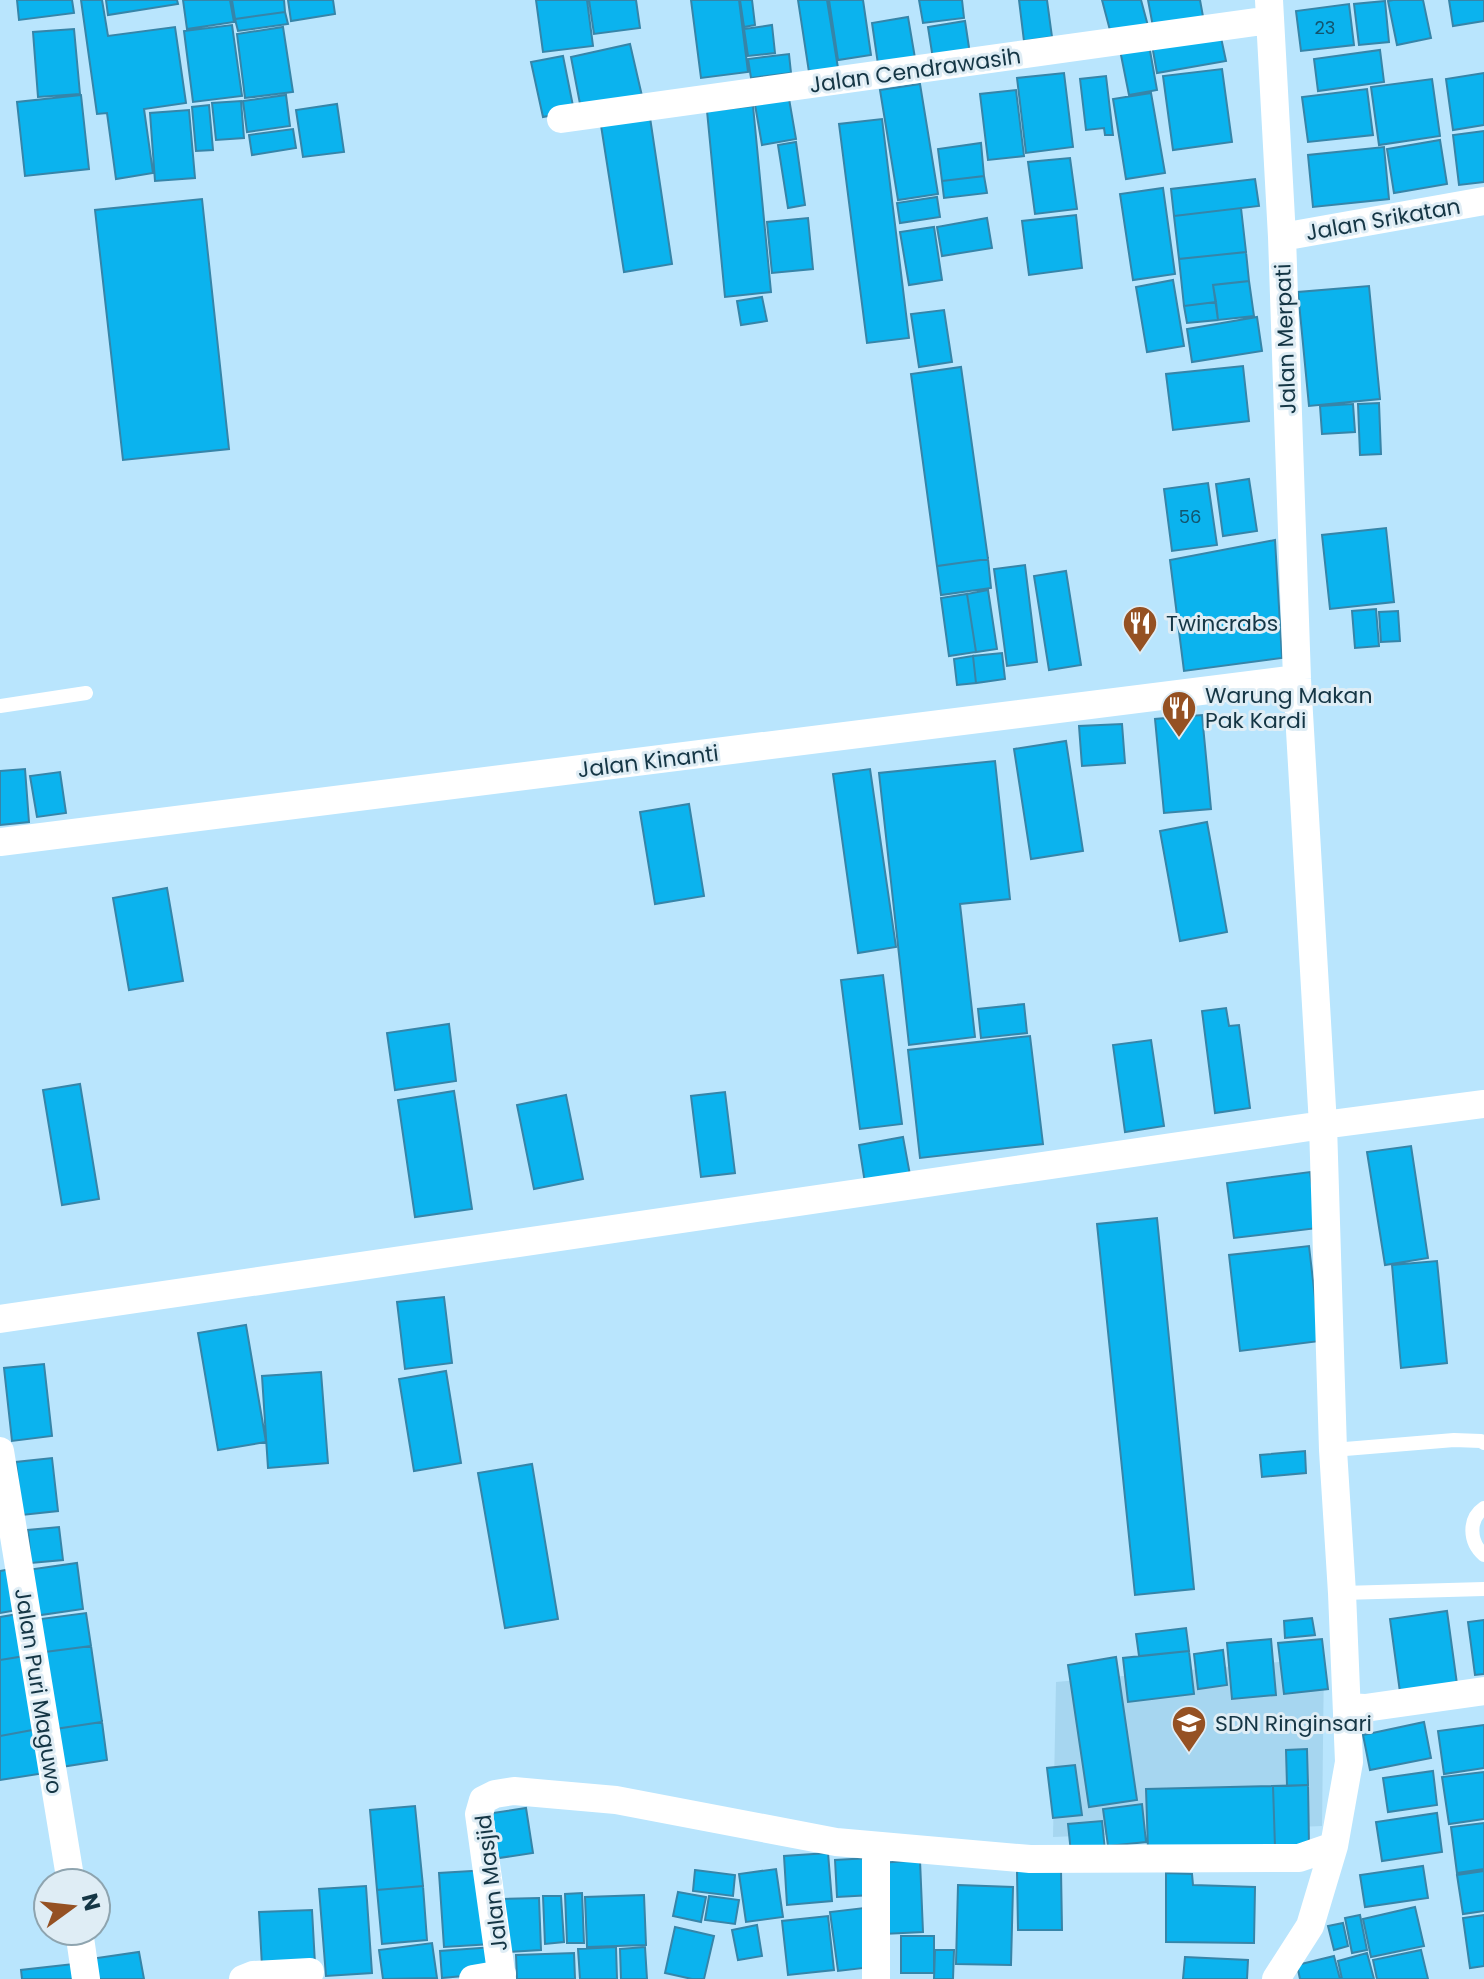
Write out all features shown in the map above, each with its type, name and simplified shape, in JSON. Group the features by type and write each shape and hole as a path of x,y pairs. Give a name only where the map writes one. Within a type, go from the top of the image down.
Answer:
{"street":[{"name":"Jalan Cendrawasih","path":"561,119 1269,10"},
{"name":"Jalan Merpati","path":"1269,10 1282,237 1297,679 1323,1125 1333,1450 1349,1762 1334,1846 1310,1926 1276,1979"},
{"name":"Jalan Srikatan","path":"1282,237 1484,201"},
{"name":"Jalan Kinanti","path":"0,842 1297,679"},
{"path":"0,1319 1484,1104"},
{"name":"Jalan Puri Maguwo","path":"0,1451 68,1867"},
{"path":"1347,1707 1365,1708 1484,1691"},
{"name":"Jalan Masjid","path":"502,1976 479,1814 483,1800 495,1794 514,1791 616,1800 836,1842 876,1846"},
{"path":"876,1979 876,1846 1030,1859 1299,1858 1334,1846"},
{"path":"81,1947 86,1979"},
{"path":"243,1979 253,1975 310,1972"},
{"path":"473,1979 502,1976"}],"lane":[{"path":"0,706 86,693"},
{"path":"1333,1450 1454,1440 1484,1443"},
{"path":"1484,1508 1473,1519 1473,1538 1477,1549 1484,1555"},
{"path":"1342,1593 1484,1589"}],"shaded area":[{"name":"SDN Ringinsari","path":"1324,1658 1322,1826 1053,1837 1056,1682"}],"building":[{"path":"17,0 72,0 74,13 19,20"},
{"path":"81,0 102,0 108,36 175,27 186,103 144,109 153,173 116,179 107,113 97,114"},
{"path":"106,0 177,0 178,4 108,15"},
{"path":"183,0 230,0 234,22 187,29"},
{"path":"232,0 284,0 285,12 235,19"},
{"path":"288,0 333,0 335,14 291,21"},
{"path":"536,0 587,0 593,46 543,52"},
{"path":"589,0 636,0 640,28 594,34"},
{"path":"691,0 739,0 748,72 701,78"},
{"path":"740,0 752,0 755,25 744,27"},
{"path":"798,0 827,0 838,68 809,72"},
{"path":"829,0 863,0 871,55 838,60"},
{"path":"919,0 962,0 964,18 923,23"},
{"path":"1019,0 1047,0 1052,37 1024,41"},
{"path":"1102,0 1141,0 1148,26 1111,34"},
{"path":"1148,0 1200,0 1204,22 1154,32"},
{"path":"1423,0 1431,38 1397,45 1388,1"},
{"path":"1449,0 1484,0 1484,21 1453,26"},
{"path":"1385,1 1389,42 1359,45 1354,4"},
{"path":"1349,4 1354,45 1301,51 1296,11"},
{"path":"285,12 288,24 238,31 235,19"},
{"path":"908,17 915,58 878,64 872,23"},
{"path":"965,21 970,54 933,59 928,27"},
{"path":"232,25 242,96 193,102 184,31"},
{"path":"772,25 775,53 748,56 744,29"},
{"path":"283,27 293,92 245,98 237,34"},
{"path":"74,29 80,94 38,97 33,32"},
{"path":"1220,33 1226,61 1157,73 1152,45"},
{"path":"630,44 642,96 581,109 571,57"},
{"path":"1149,45 1157,90 1129,95 1120,50"},
{"path":"1380,50 1384,82 1318,91 1314,59"},
{"path":"789,54 791,73 751,78 748,59"},
{"path":"563,56 574,111 543,117 531,62"},
{"path":"1222,69 1232,142 1173,150 1163,76"},
{"path":"1064,73 1073,147 1026,153 1017,78"},
{"path":"1484,73 1484,125 1453,130 1446,79"},
{"path":"1106,76 1113,135 1105,135 1104,128 1086,130 1080,79"},
{"path":"1432,79 1440,136 1379,145 1371,87"},
{"path":"920,84 938,194 898,200 880,90"},
{"path":"1367,89 1373,135 1308,142 1302,97"},
{"path":"1016,90 1024,156 988,160 980,94"},
{"path":"788,93 796,139 762,145 754,99"},
{"path":"1151,93 1165,173 1126,179 1113,99"},
{"path":"81,95 89,169 25,176 17,102"},
{"path":"286,95 290,126 247,132 243,101"},
{"path":"241,101 244,138 216,140 212,103"},
{"path":"337,104 344,152 303,157 296,110"},
{"path":"209,105 213,150 196,151 192,107"},
{"path":"753,106 771,292 725,297 707,111"},
{"path":"189,110 195,178 155,181 150,113"},
{"path":"649,111 672,264 624,272 600,119"},
{"path":"882,119 909,338 867,343 839,124"},
{"path":"293,129 296,148 252,155 249,135"},
{"path":"1484,131 1484,182 1459,185 1453,135"},
{"path":"1440,140 1447,184 1394,193 1387,149"},
{"path":"796,142 805,205 788,208 778,145"},
{"path":"981,143 984,176 942,181 938,149"},
{"path":"1384,147 1389,199 1313,207 1308,155"},
{"path":"1070,158 1077,209 1035,214 1028,162"},
{"path":"984,176 987,193 944,198 942,181"},
{"path":"1255,179 1259,206 1174,216 1171,189"},
{"path":"1163,188 1175,274 1133,280 1120,194"},
{"path":"937,197 940,217 900,223 897,203"},
{"path":"202,199 229,449 123,460 95,210"},
{"path":"1241,208 1246,252 1179,259 1174,216"},
{"path":"1076,215 1082,268 1029,275 1022,221"},
{"path":"808,218 813,269 772,273 767,222"},
{"path":"987,218 992,248 942,256 937,227"},
{"path":"934,227 942,280 909,285 900,232"},
{"path":"1246,252 1249,281 1213,285 1216,302 1184,306 1179,259"},
{"path":"1173,280 1184,346 1147,352 1136,287"},
{"path":"1249,281 1254,316 1218,320 1213,285"},
{"path":"1369,286 1380,399 1309,406 1298,292"},
{"path":"762,297 767,321 741,325 737,301"},
{"path":"1216,302 1218,320 1187,323 1184,306"},
{"path":"944,310 952,362 919,367 911,314"},
{"path":"1257,317 1262,351 1192,362 1187,329"},
{"path":"1243,366 1249,421 1173,430 1166,374"},
{"path":"961,367 988,559 937,566 911,374"},
{"path":"1379,403 1381,454 1360,455 1358,404"},
{"path":"1353,404 1355,432 1322,434 1320,406"},
{"path":"1249,479 1257,531 1223,536 1216,484"},
{"path":"1208,483 1217,545 1172,551 1164,489"},
{"path":"1386,528 1394,602 1330,609 1322,535"},
{"path":"1275,540 1282,658 1184,671 1170,560"},
{"path":"988,559 991,588 941,595 937,566"},
{"path":"1025,565 1037,662 1007,666 994,569"},
{"path":"1066,571 1081,665 1049,670 1034,576"},
{"path":"988,590 997,649 976,652 967,594"},
{"path":"967,594 976,652 949,656 941,598"},
{"path":"1376,609 1379,646 1355,648 1352,611"},
{"path":"1398,611 1400,641 1381,642 1379,612"},
{"path":"1002,653 1005,679 976,683 973,656"},
{"path":"973,656 976,683 957,685 954,659"},
{"path":"1202,715 1211,809 1164,813 1155,719"},
{"path":"1122,724 1125,763 1082,766 1079,726"},
{"path":"1066,741 1083,851 1031,859 1014,749"},
{"path":"995,761 1010,899 960,904 975,1037 909,1045 879,773"},
{"path":"25,769 29,822 0,825 0,771"},
{"path":"870,769 896,947 858,953 833,774"},
{"path":"60,772 66,813 37,817 30,776"},
{"path":"689,804 704,896 655,904 640,812"},
{"path":"1207,822 1227,932 1180,941 1160,831"},
{"path":"167,888 183,981 129,990 113,898"},
{"path":"883,975 902,1124 860,1129 841,980"},
{"path":"1024,1004 1027,1033 981,1038 978,1009"},
{"path":"1226,1008 1229,1026 1239,1025 1250,1108 1215,1113 1202,1011"},
{"path":"449,1024 456,1081 395,1090 387,1033"},
{"path":"1030,1036 1043,1144 920,1158 908,1050"},
{"path":"1151,1040 1164,1126 1125,1132 1113,1045"},
{"path":"80,1084 99,1199 62,1205 43,1090"},
{"path":"454,1091 472,1209 415,1217 398,1100"},
{"path":"725,1092 735,1173 701,1177 691,1096"},
{"path":"566,1095 583,1179 534,1189 517,1105"},
{"path":"903,1137 910,1175 865,1183 859,1145"},
{"path":"1411,1146 1428,1258 1385,1265 1367,1152"},
{"path":"1310,1172 1318,1228 1234,1238 1227,1183"},
{"path":"1157,1218 1194,1589 1135,1595 1097,1224"},
{"path":"1309,1246 1320,1341 1240,1351 1229,1255"},
{"path":"1437,1261 1447,1363 1401,1368 1392,1265"},
{"path":"444,1297 452,1363 405,1369 397,1302"},
{"path":"246,1325 266,1442 218,1450 198,1333"},
{"path":"44,1364 52,1436 12,1441 4,1368"},
{"path":"446,1371 461,1463 414,1471 399,1379"},
{"path":"321,1372 328,1463 268,1468 262,1376"},
{"path":"1305,1451 1306,1473 1262,1477 1260,1455"},
{"path":"52,1458 58,1511 22,1515 16,1462"},
{"path":"532,1464 558,1619 505,1628 478,1473"},
{"path":"59,1527 63,1560 31,1563 28,1530"},
{"path":"77,1563 83,1609 34,1616 27,1570"},
{"path":"16,1568 23,1609 0,1613 0,1571"},
{"path":"1447,1611 1457,1684 1400,1692 1390,1619"},
{"path":"86,1613 91,1646 37,1653 33,1620"},
{"path":"18,1614 25,1656 0,1660 0,1617"},
{"path":"1312,1618 1315,1635 1285,1638 1284,1621"},
{"path":"1484,1620 1484,1674 1475,1675 1468,1622"},
{"path":"1186,1628 1189,1651 1139,1656 1136,1634"},
{"path":"1271,1639 1276,1695 1232,1699 1227,1643"},
{"path":"1322,1639 1328,1689 1284,1694 1278,1643"},
{"path":"91,1646 102,1722 55,1729 45,1652"},
{"path":"1223,1650 1227,1685 1198,1689 1194,1654"},
{"path":"1189,1651 1194,1694 1128,1702 1123,1658"},
{"path":"25,1656 38,1729 0,1736 0,1660"},
{"path":"1116,1657 1137,1800 1089,1807 1068,1665"},
{"path":"102,1722 107,1760 61,1767 55,1729"},
{"path":"1424,1722 1431,1758 1370,1770 1363,1735"},
{"path":"1484,1725 1484,1768 1444,1774 1438,1731"},
{"path":"38,1729 45,1773 0,1780 0,1736"},
{"path":"1307,1749 1308,1785 1287,1786 1286,1750"},
{"path":"1075,1765 1082,1815 1053,1818 1047,1768"},
{"path":"1433,1771 1437,1805 1388,1812 1383,1778"},
{"path":"1484,1772 1484,1819 1449,1824 1442,1777"},
{"path":"1308,1785 1309,1846 1275,1847 1273,1786"},
{"path":"1273,1786 1275,1847 1148,1850 1146,1789"},
{"path":"1142,1804 1146,1842 1108,1846 1103,1809"},
{"path":"415,1806 423,1886 377,1890 370,1810"},
{"path":"526,1808 533,1853 492,1859 486,1814"},
{"path":"1437,1813 1442,1852 1382,1861 1376,1822"},
{"path":"1102,1821 1105,1850 1071,1853 1068,1824"},
{"path":"1484,1823 1484,1869 1457,1873 1451,1827"},
{"path":"828,1853 832,1901 787,1905 784,1856"},
{"path":"869,1858 872,1895 837,1897 835,1860"},
{"path":"920,1860 923,1932 883,1934 880,1863"},
{"path":"1423,1866 1428,1898 1365,1907 1360,1875"},
{"path":"776,1869 783,1917 746,1922 739,1874"},
{"path":"488,1870 492,1944 444,1947 439,1873"},
{"path":"695,1870 735,1875 733,1896 693,1891"},
{"path":"1061,1870 1062,1930 1018,1930 1017,1871"},
{"path":"1484,1871 1484,1911 1463,1914 1457,1875"},
{"path":"1166,1873 1192,1874 1193,1885 1255,1887 1254,1943 1166,1942"},
{"path":"958,1885 1013,1887 1011,1965 956,1964"},
{"path":"366,1886 372,1973 326,1976 319,1889"},
{"path":"423,1886 427,1940 382,1944 377,1890"},
{"path":"678,1892 706,1897 701,1922 673,1916"},
{"path":"582,1893 584,1943 567,1943 565,1894"},
{"path":"644,1895 646,1945 587,1947 585,1897"},
{"path":"543,1896 561,1896 564,1942 545,1944"},
{"path":"709,1896 739,1900 735,1924 705,1920"},
{"path":"539,1898 541,1950 506,1952 503,1899"},
{"path":"1415,1907 1424,1946 1371,1957 1363,1919"},
{"path":"864,1908 872,1967 838,1971 830,1912"},
{"path":"312,1910 315,1964 262,1966 259,1912"},
{"path":"1360,1915 1367,1950 1352,1953 1345,1918"},
{"path":"1484,1915 1484,1966 1470,1968 1463,1918"},
{"path":"828,1916 834,1970 788,1975 782,1921"},
{"path":"1343,1923 1348,1946 1334,1950 1328,1926"},
{"path":"757,1925 762,1956 738,1960 732,1930"},
{"path":"675,1927 714,1936 704,1979 665,1973"},
{"path":"901,1936 934,1936 934,1973 901,1973"},
{"path":"432,1943 437,1978 383,1979 379,1950"},
{"path":"493,1947 495,1973 442,1978 440,1951"},
{"path":"616,1947 617,1979 580,1979 578,1949"},
{"path":"645,1947 647,1979 621,1979 620,1949"},
{"path":"935,1950 954,1950 953,1979 934,1979"},
{"path":"1421,1950 1428,1979 1377,1979 1373,1960"},
{"path":"139,1952 144,1979 93,1979 90,1959"},
{"path":"574,1953 575,1979 517,1979 516,1955"},
{"path":"1367,1953 1374,1979 1342,1979 1338,1961"},
{"path":"1334,1956 1340,1979 1300,1979 1297,1965"},
{"path":"1185,1957 1248,1960 1247,1979 1183,1979"},
{"path":"73,1964 75,1979 22,1979 21,1970"}],"place":[{"name":"Twincrabs","path":"1140,654"},
{"name":"Warung Makan Pak Kardi","path":"1179,739"},
{"name":"SDN Ringinsari","path":"1189,1754"}]}
